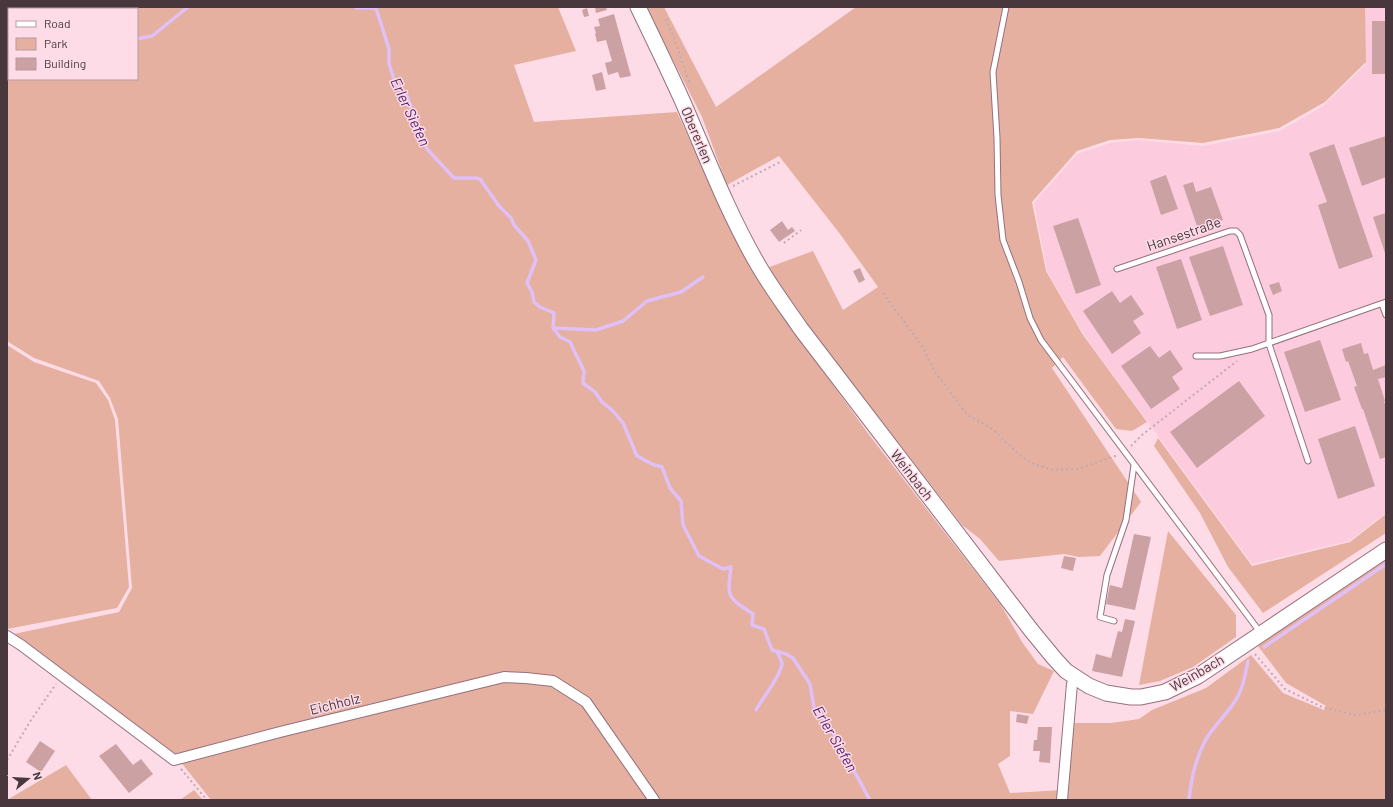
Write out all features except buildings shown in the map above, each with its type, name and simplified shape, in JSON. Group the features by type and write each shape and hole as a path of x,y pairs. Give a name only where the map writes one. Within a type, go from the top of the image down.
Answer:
{"main road":[{"name":"Obererlen","path":"638,7 682,101 721,192 757,263"},
{"name":"Weinbach","path":"757,263 801,329 982,566 1044,646 1066,671 1089,686 1106,693 1141,697 1181,685 1198,676 1262,634"},
{"path":"1262,634 1386,550"}],"street":[{"path":"7,636 174,760"},
{"name":"Eichholz","path":"174,760 280,732 504,677 526,678 553,681 586,702 654,800"},
{"path":"1062,800 1072,684 1077,678"}],"lane":[{"path":"1006,7 993,72 997,138 998,195 1003,240 1019,282 1030,318 1041,340 1262,634"},
{"name":"Hansestraße","path":"1118,269 1230,231 1236,231 1240,235 1269,315 1269,344 1308,462"},
{"path":"1196,356 1220,356 1252,349 1384,303 1386,315"},
{"path":"1114,621 1100,617 1107,575 1126,520 1134,465"}],"path":[{"path":"666,19 690,80 690,97 682,101"},
{"path":"721,192 780,162"},
{"path":"784,243 802,230"},
{"path":"883,293 922,346 935,372 969,416 991,428 1022,457 1034,464 1053,470 1078,469 1125,452 1142,435 1252,349"},
{"path":"1246,644 1285,689 1322,707 1355,715 1386,710"},
{"path":"7,760 31,720 62,676"},
{"path":"174,760 207,800"}],"shaded area":[{"path":"1364,7 1386,7 1386,513 1349,541 1252,564 1084,335 1047,271 1034,203 1077,154 1110,143 1138,140 1203,146 1280,131 1323,106 1365,65"}],"green space":[{"path":"7,7 558,7 576,51 514,65 534,122 677,112 710,184 784,317 870,436 1001,605 1022,642 1038,664 1054,671 1033,714 1010,711 1010,756 998,764 1010,793 1062,790 1061,800 657,800 586,700 527,675 186,754 177,754 164,748 9,635 119,612 132,588 118,419 110,398 99,381 34,358 7,341"},
{"path":"646,7 664,7 716,107 856,7 1365,7 1366,62 1325,102 1279,128 1203,143 1139,138 1110,140 1077,151 1032,202 1046,271 1083,335 1147,422 1132,431 1116,429 1063,357 1052,368 1141,502 1100,556 1079,557 1064,554 999,561 980,539 962,525 800,315 767,268 813,251 843,310 878,287 840,234 779,156 727,185 702,117"},
{"path":"7,345 34,362 96,383 108,400 115,420 129,587 117,608 7,629"},
{"path":"1158,438 1252,566 1350,542 1386,514 1386,533 1263,613 1228,567 1200,513 1154,446"},
{"path":"1168,531 1236,615 1236,637 1193,667 1160,681 1139,685"},
{"path":"1386,555 1386,800 1065,800 1074,723 1111,723 1139,719 1152,710 1206,688 1251,655 1283,693 1324,710 1326,706 1286,683 1258,646"},
{"path":"505,680 552,684 584,703 652,800 211,800 180,761"},
{"path":"66,765 92,800 7,800"},
{"path":"194,790 203,800 180,800"}],"waterway":[{"name":"Erler Siefen","path":"138,39 152,36 188,7"},
{"name":"Erler Siefen","path":"356,8 376,8 389,49 389,64 395,82 407,96 427,149 454,178 480,179 499,206 511,218 514,225 528,241 536,260 527,283 532,292 534,302 540,307 554,313 553,328 560,337 570,342 584,371 583,383 595,392 602,402 613,411 623,423 637,456 652,464 662,467 670,488 681,501 683,525 699,556 723,569 731,567 729,585 731,596 738,604 753,614 752,625 764,629 772,650 786,654 793,658 810,684 814,707 834,734 870,800"},
{"path":"553,328 596,330 623,321 647,301 681,292 703,277"},
{"path":"1264,647 1386,564"},
{"path":"756,710 781,668 782,663 777,651"},
{"path":"1189,800 1194,770 1199,755 1208,736 1230,709 1239,694 1248,661"}]}
